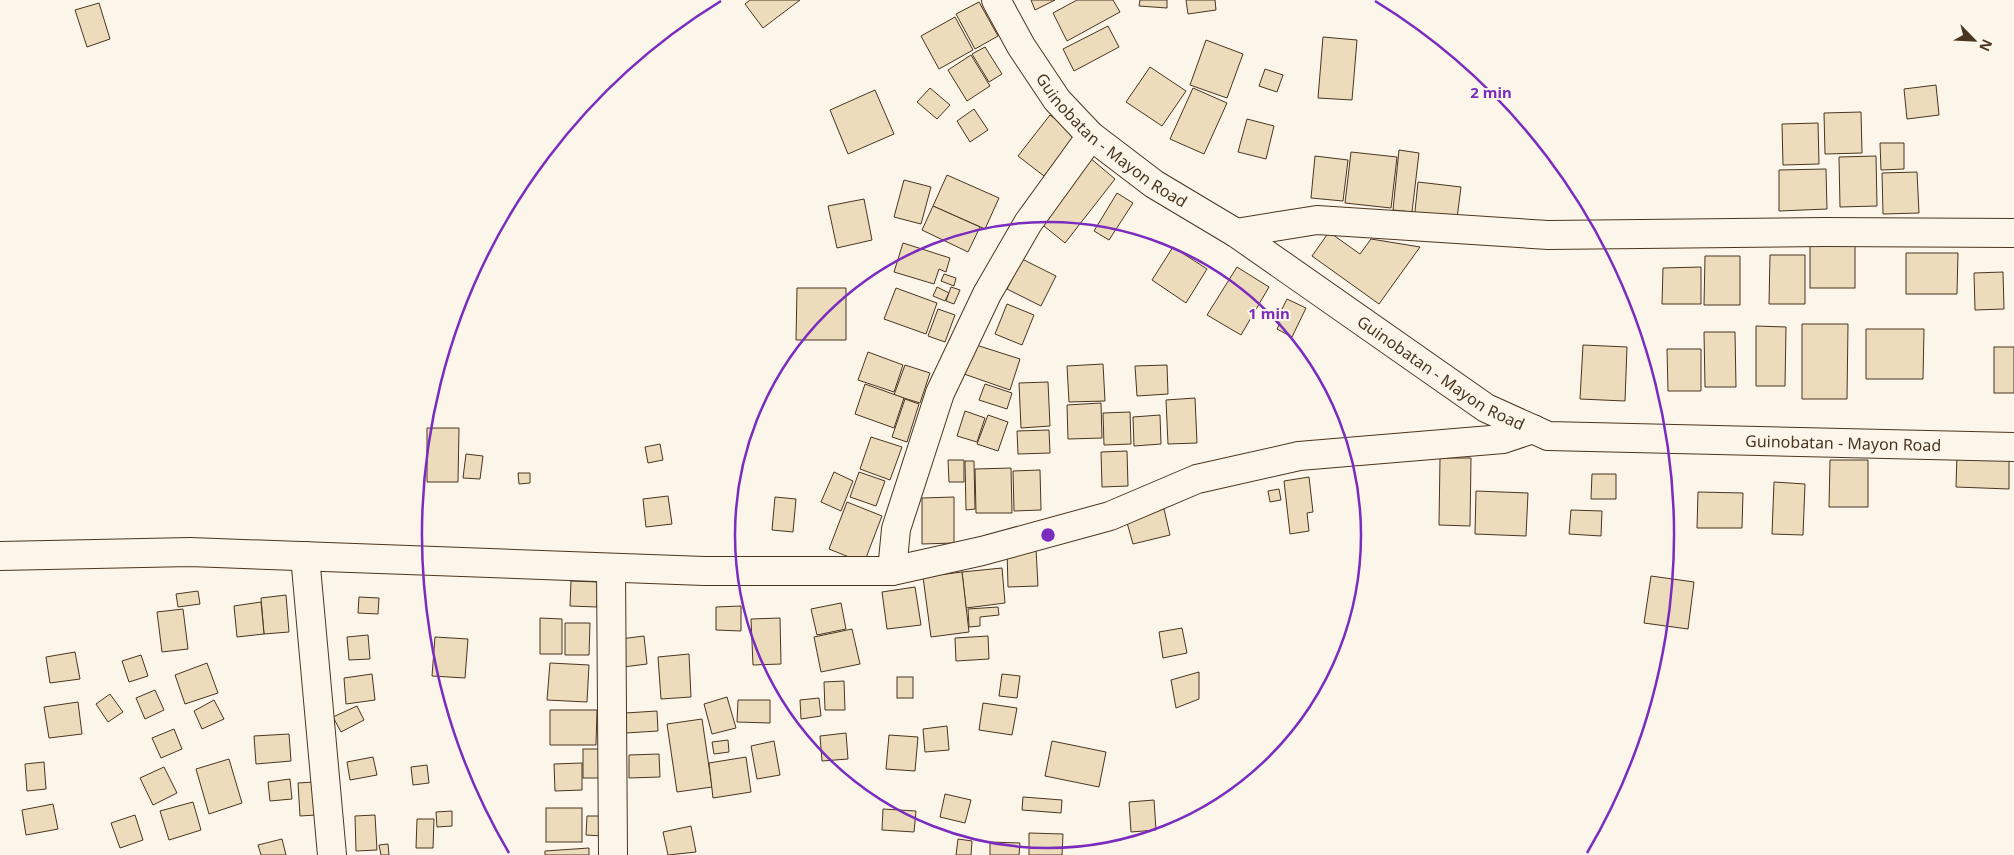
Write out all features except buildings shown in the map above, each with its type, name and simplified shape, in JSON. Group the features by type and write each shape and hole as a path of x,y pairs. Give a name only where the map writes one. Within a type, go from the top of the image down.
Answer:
{"street":[{"name":"Guinobatan - Mayon Road","path":"996,0 1021,46 1057,100 1091,136 1154,184 1236,233 1486,408 1548,436 2014,447"},
{"path":"892,571 896,529 940,393 987,294 1028,223 1091,136"},
{"path":"1236,233 1317,220 1548,235 1815,232 2014,233"},
{"path":"0,556 190,552 704,571 892,571 982,551 1110,516 1197,479 1299,456 1503,440 1533,429"},
{"path":"305,556 332,855"},
{"path":"611,568 613,855"}]}
